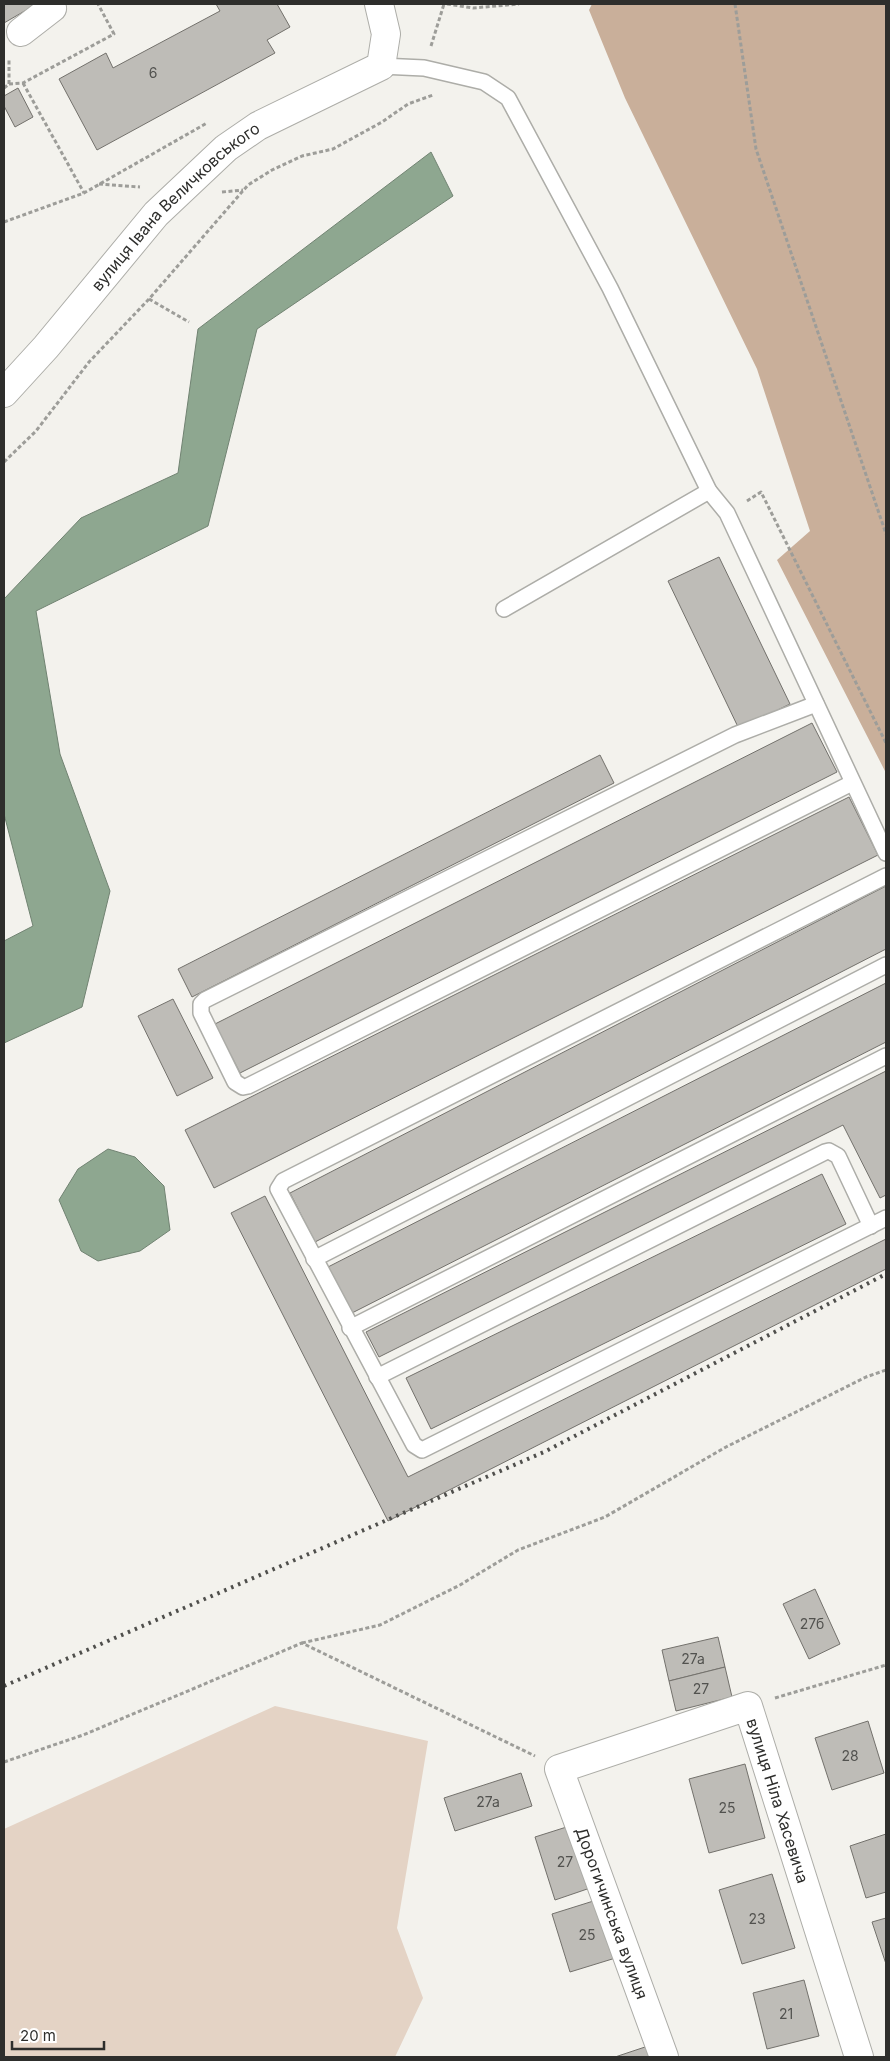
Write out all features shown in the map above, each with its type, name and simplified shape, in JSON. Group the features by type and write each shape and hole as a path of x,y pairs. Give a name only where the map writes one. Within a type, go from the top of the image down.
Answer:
{"street":[{"path":"21,32 52,8 51,4"},
{"path":"379,4 386,34 381,66"},
{"name":"вулиця Івана Величковського","path":"4,393 46,347 156,214 226,148 258,126 381,66"},
{"name":"вулиця Ніла Хасевича","path":"559,1770 748,1706 859,2057"},
{"name":"Дорогичинська вулиця","path":"559,1770 664,2057"}],"lane":[{"path":"381,66 424,68 484,82 508,98 610,288 709,491 727,513 886,853"},
{"path":"504,610 709,491"},
{"path":"816,704 735,735 232,987 201,1004 201,1013 235,1082 243,1087 248,1086 852,783"},
{"path":"886,876 279,1184 279,1194 414,1445 418,1448 426,1449 886,1218"},
{"path":"314,1259 886,965"},
{"path":"350,1328 886,1056"},
{"path":"377,1377 825,1152 830,1151 838,1156 871,1226"}],"path":[{"path":"9,84 23,83 114,34 98,4"},
{"path":"4,462 36,431 89,362 149,299 248,185 272,170 302,156 333,149 382,122 408,104 433,95 424,68 444,4"},
{"path":"448,4 473,8 519,4"},
{"path":"735,4 756,149 886,534"},
{"path":"23,83 84,193"},
{"path":"4,222 84,193 211,120"},
{"path":"98,184 146,187"},
{"path":"149,299 189,322"},
{"path":"727,513 761,492 886,743"},
{"path":"4,1762 83,1735 302,1644 380,1625 460,1585 518,1550 605,1517 726,1446 866,1377 886,1370"},
{"path":"302,1644 522,1749 559,1770"},
{"path":"748,1706 886,1665"}],"shaded area":[{"path":"592,4 886,4 886,773 777,560 810,531 757,369 625,98 589,10"},
{"path":"431,152 453,196 257,329 208,526 36,611 60,754 110,891 82,1007 4,1043 4,941 33,926 4,814 4,599 81,518 178,473 198,329"},
{"path":"108,1149 135,1157 164,1186 170,1230 140,1251 98,1261 81,1251 59,1200 78,1169"},
{"path":"275,1706 428,1741 397,1928 423,1998 395,2057 4,2057 4,1829"}],"building":[{"path":"4,4 34,4 35,5 4,23"},
{"path":"216,4 277,4 290,27 267,40 275,53 97,150 59,79 106,53 113,68 220,11"},
{"path":"18,88 33,117 15,127 4,106 4,96"},
{"path":"719,557 790,704 739,729 668,581"},
{"path":"812,723 837,772 240,1073 215,1024"},
{"path":"600,755 614,783 192,997 178,969"},
{"path":"849,797 878,855 214,1188 185,1130"},
{"path":"886,886 886,949 315,1242 290,1193"},
{"path":"886,983 886,1042 350,1314 326,1268"},
{"path":"173,999 213,1078 177,1096 138,1016"},
{"path":"886,1071 886,1195 880,1198 843,1125 379,1357 366,1332"},
{"path":"822,1174 846,1224 431,1429 406,1378"},
{"path":"265,1196 408,1477 886,1239 886,1269 388,1521 231,1213"},
{"path":"815,1589 840,1644 809,1659 783,1604"},
{"path":"718,1637 725,1667 669,1681 662,1650"},
{"path":"725,1667 732,1697 676,1711 669,1681"},
{"path":"868,1721 884,1773 832,1790 815,1738"},
{"path":"745,1764 765,1838 709,1853 689,1779"},
{"path":"521,1773 532,1806 455,1831 444,1798"},
{"path":"576,1824 596,1886 555,1900 535,1837"},
{"path":"886,1834 886,1892 866,1898 850,1846"},
{"path":"772,1874 795,1948 742,1964 719,1890"},
{"path":"603,1898 622,1956 570,1972 552,1914"},
{"path":"886,1918 886,1964 872,1922"},
{"path":"804,1980 819,2036 767,2049 753,1993"},
{"path":"654,2044 659,2057 615,2057"}],"railway":[{"path":"4,1686 544,1452 886,1274"}]}
